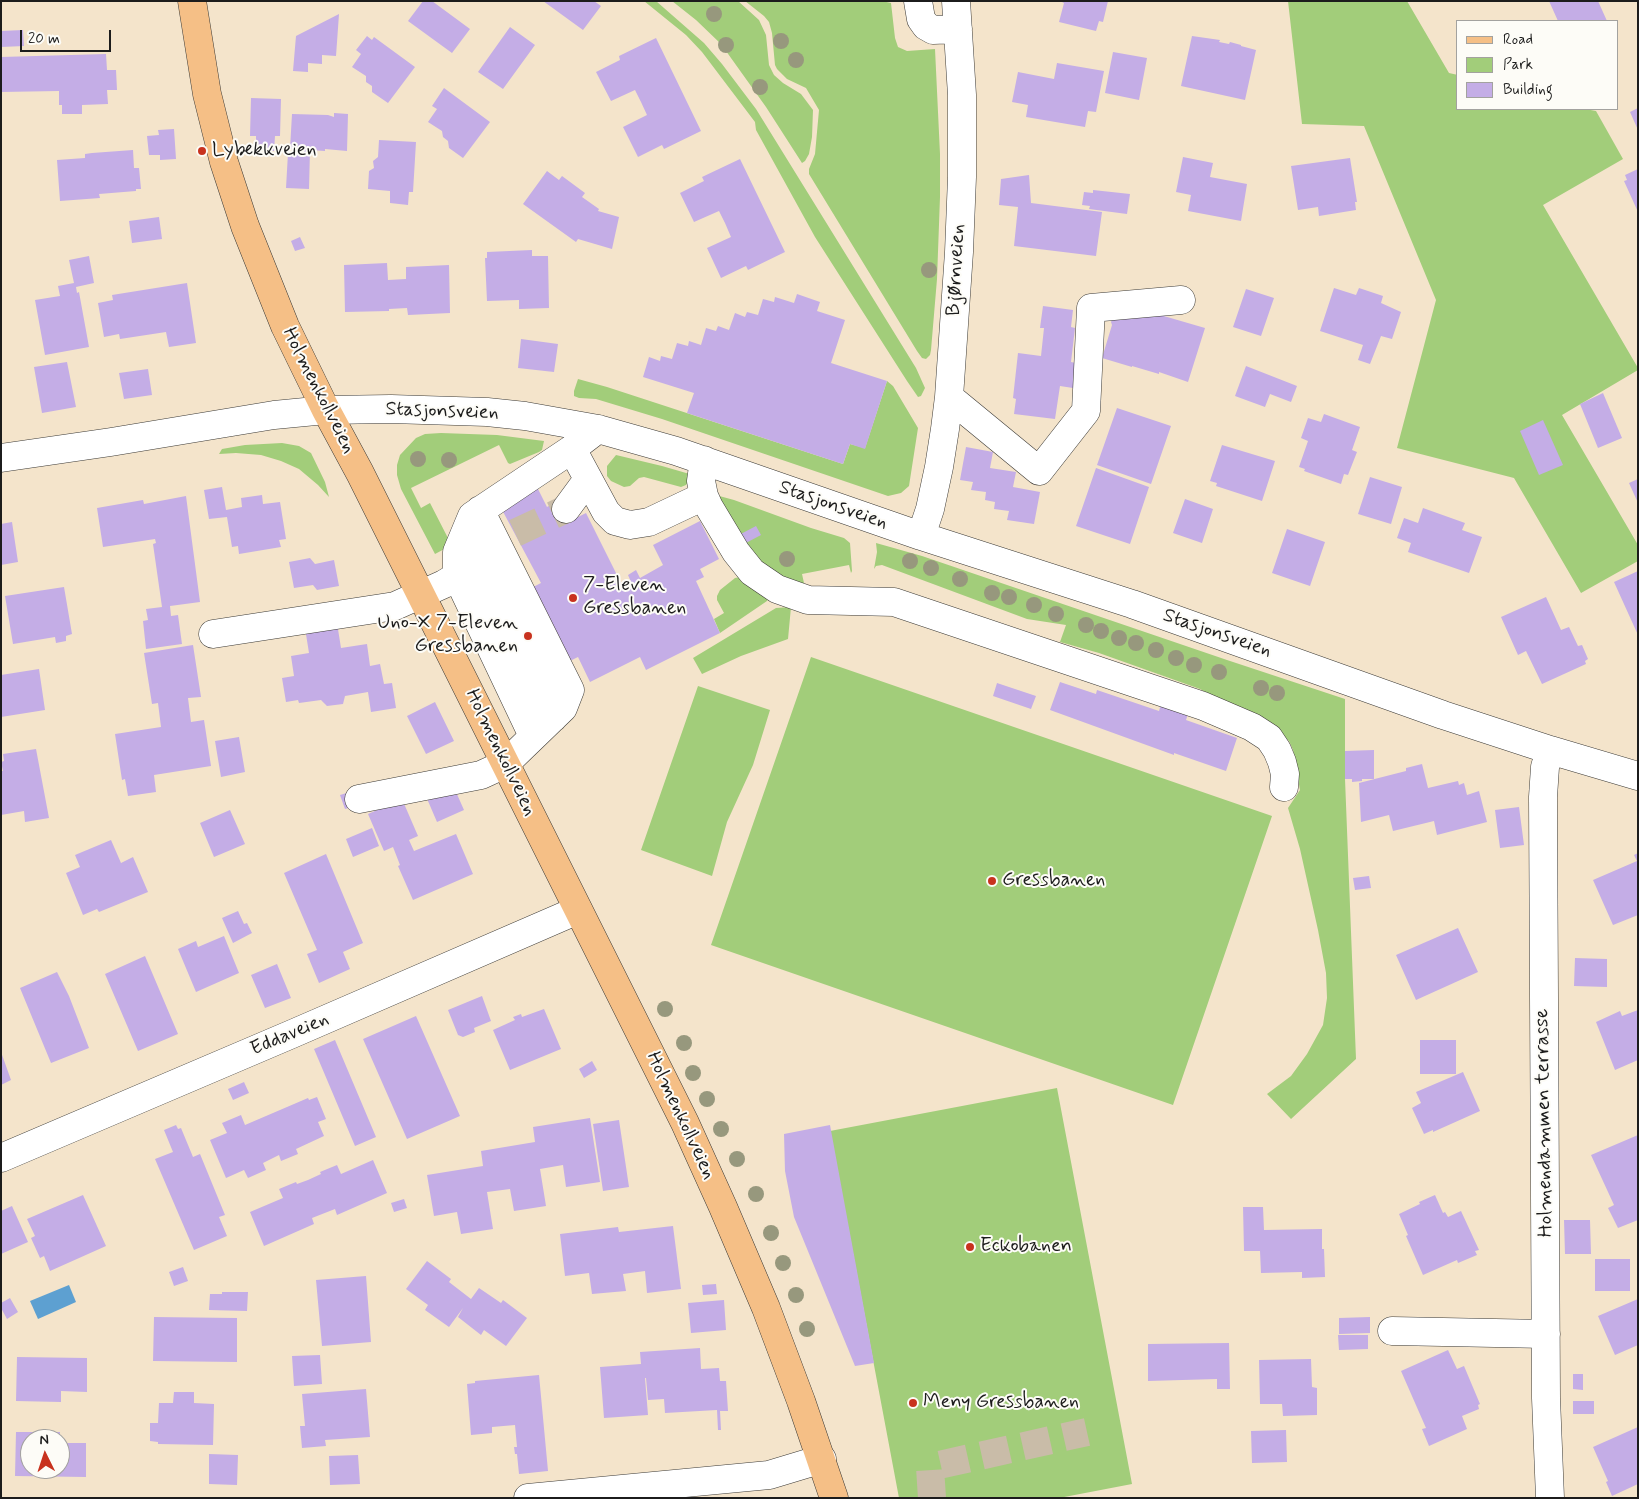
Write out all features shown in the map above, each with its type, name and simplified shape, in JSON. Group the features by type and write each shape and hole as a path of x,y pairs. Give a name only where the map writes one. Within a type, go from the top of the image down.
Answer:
{"main road":[{"name":"Holmenkollveien","path":"192,1 207,94 234,194 285,326 648,1048 723,1207 772,1324 822,1459 834,1498"}],"street":[{"path":"918,1 921,19 926,26 933,30 958,30"},
{"name":"Bjørnveien","path":"921,536 930,509 939,467 949,397 959,252 962,177 962,94 956,1"},
{"path":"949,397 1039,471 1086,411 1091,308 1181,300"},
{"name":"Stasjonsveien","path":"1,458 274,415 326,410 391,409 487,412 533,417 598,429 704,460 921,536 1132,604 1443,715 1638,776"},
{"path":"543,727 479,550 472,516 572,449 598,429"},
{"path":"572,449 606,512 616,521 630,525 649,522 704,496"},
{"path":"704,460 701,481 704,496 736,552 752,572 777,589 808,600 894,602 1203,706 1252,727 1269,738 1282,762 1285,774 1284,787"},
{"path":"566,509 588,479"},
{"path":"359,799 481,775 505,764 563,708 570,690 479,550 480,510"},
{"path":"213,634 395,606 420,595 479,550"},
{"name":"Holmendammen terrasse","path":"1550,750 1545,767 1543,797 1546,1334 1550,1498"},
{"name":"Eddaveien","path":"1,1158 578,910"},
{"path":"1392,1331 1546,1334"},
{"path":"528,1498 769,1476 822,1459"}],"green space":[{"path":"644,1 656,1 704,43 756,109 916,368 925,388 921,396 918,397 907,381 815,237 756,130 755,122 702,52 686,35"},
{"path":"672,1 738,1 759,20 766,35 769,65 774,75 801,94 813,110 812,137 809,154 805,161 802,163 766,107 721,44 696,20"},
{"path":"745,1 882,1 891,3 895,38 898,47 907,51 935,49 940,197 937,279 931,350 930,355 926,359 922,358 917,351 809,174 815,154 819,110 806,88 787,79 777,69 769,22"},
{"path":"1288,1 1407,1 1449,73 1456,75 1456,110 1596,111 1623,159 1543,205 1638,370 1562,415 1638,545 1638,561 1581,593 1514,478 1397,448 1436,300 1364,126 1302,124"},
{"path":"578,379 843,464 850,444 865,448 887,381 893,386 918,428 909,486 901,493 888,496 662,419 596,399 579,398 574,396"},
{"path":"425,434 497,435 544,441 542,450 510,464 499,445 411,488 421,508 430,503 450,542 450,546 435,554 401,489 397,475 397,465 400,455 416,438"},
{"path":"282,443 299,446 311,453 325,482 329,497 299,469 281,461 261,455 219,454 222,449 245,445"},
{"path":"616,455 693,475 686,485 681,487 644,477 639,478 630,486 624,487 611,481 607,476 607,466"},
{"path":"712,494 844,538 850,543 851,573 849,565 802,574 804,583 798,584 769,577"},
{"path":"876,543 922,556 1345,699 1345,779 1356,1059 1291,1119 1267,1094 1291,1076 1307,1054 1323,1025 1327,998 1326,973 1318,930 1300,849 1288,808 1300,790 1293,750 1289,741 1200,689 1099,653 1060,642 1066,625 1027,619 882,565 876,566 874,569 877,552"},
{"path":"740,577 768,599 720,633 714,619 724,613 717,600 717,596 720,590 735,578"},
{"path":"791,607 788,639 741,656 702,674 693,658 776,608"},
{"name":"Gressbanen","path":"811,657 1272,816 1173,1105 711,945"},
{"path":"698,686 770,710 753,765 727,822 712,876 641,850"},
{"name":"Eckobanen","path":"1057,1088 1132,1484 1059,1498 899,1498 830,1131"}],"water":[{"path":"69,1285 76,1302 38,1319 30,1301"}],"building":[{"path":"423,1 432,1 470,29 452,53 408,21"},
{"path":"543,1 594,1 601,6 583,30"},
{"path":"1060,1 1108,1 1103,22 1099,21 1096,31 1059,22 1064,3"},
{"path":"1549,1 1598,1 1607,20 1558,20"},
{"path":"339,14 336,56 322,55 322,64 308,63 308,72 293,71 296,36"},
{"path":"510,27 535,45 503,89 478,72"},
{"path":"23,30 24,46 1,47 1,31"},
{"path":"367,36 372,40 374,37 415,67 388,103 372,92 372,86 366,82 366,76 352,67 361,54 356,50"},
{"path":"1192,36 1220,40 1219,42 1229,44 1230,42 1256,50 1245,100 1181,86"},
{"path":"656,38 701,131 664,149 662,145 638,157 623,127 647,115 641,102 635,90 611,101 596,72 620,60 619,56"},
{"path":"1113,52 1147,58 1139,100 1105,93"},
{"path":"106,54 107,70 116,70 117,90 107,90 108,104 82,105 82,114 62,114 62,105 59,105 59,91 1,92 1,57"},
{"path":"1057,63 1104,71 1096,112 1088,111 1085,127 1026,117 1028,105 1012,102 1018,72 1054,79"},
{"path":"444,88 490,122 463,158 449,148 448,141 443,137 442,131 428,122 437,109 432,106"},
{"path":"251,98 281,99 280,136 275,136 274,151 256,150 256,136 250,136"},
{"path":"1638,108 1638,130 1630,112"},
{"path":"334,113 348,114 347,151 310,150 309,189 286,188 288,153 295,153 295,149 290,149 292,114 328,115 334,117"},
{"path":"174,129 176,159 160,160 160,155 149,155 147,136 159,135 158,130"},
{"path":"379,140 416,142 413,192 409,192 408,205 390,203 390,191 368,189 369,171 374,168 373,161 378,157"},
{"path":"133,150 134,168 139,168 141,189 99,194 100,198 60,201 57,160 85,158 85,154 92,153"},
{"path":"1183,157 1213,163 1210,177 1247,184 1241,221 1188,211 1191,195 1176,192"},
{"path":"1350,158 1357,202 1355,202 1356,210 1319,216 1318,207 1298,210 1291,166"},
{"path":"740,159 785,252 748,270 746,266 721,278 707,248 731,237 725,223 719,211 694,222 680,193 704,181 702,177"},
{"path":"1638,169 1638,212 1624,181 1627,180 1625,175"},
{"path":"547,171 559,180 562,176 585,193 582,197 599,209 598,211 619,217 612,249 578,239 576,242 523,204"},
{"path":"1029,175 1031,203 1102,212 1096,256 1014,246 1018,207 999,205 1001,179"},
{"path":"1093,190 1130,194 1127,214 1089,209 1090,206 1082,205 1084,192 1093,193"},
{"path":"159,217 162,239 132,243 129,221"},
{"path":"300,237 305,248 295,251 291,241"},
{"path":"532,250 532,256 548,256 549,308 519,309 519,300 487,301 485,258 487,258 487,252"},
{"path":"89,256 94,283 76,287 77,293 79,292 89,347 45,355 35,300 60,296 58,286 74,283 69,260"},
{"path":"387,263 388,280 406,279 406,267 449,265 450,313 408,315 407,308 389,309 389,311 345,312 344,265"},
{"path":"187,283 196,343 169,347 166,332 120,339 119,334 104,337 98,303 113,300 112,295"},
{"path":"1334,288 1356,295 1359,288 1383,296 1381,303 1401,312 1392,339 1381,336 1370,364 1358,360 1363,345 1320,331"},
{"path":"1246,289 1274,298 1261,336 1233,327"},
{"path":"797,294 820,302 817,311 845,320 831,363 887,381 865,449 850,444 843,464 687,413 694,393 643,377 649,357 660,361 661,356 672,359 677,343 688,346 689,341 701,345 706,328 716,331 718,326 729,330 735,313 745,317 747,312 758,315 763,299 774,302 775,297 794,303"},
{"path":"1043,306 1073,310 1071,327 1075,328 1071,362 1076,363 1073,388 1060,386 1055,419 1014,414 1016,399 1013,398 1018,353 1041,356 1044,328 1040,328"},
{"path":"1150,312 1205,328 1188,382 1159,372 1159,374 1102,358 1114,315"},
{"path":"521,339 558,344 554,372 518,368"},
{"path":"67,362 76,407 42,413 34,367"},
{"path":"1246,366 1297,386 1291,402 1270,394 1265,407 1235,396"},
{"path":"148,369 152,395 124,399 119,373"},
{"path":"1603,393 1622,438 1598,448 1580,404"},
{"path":"1117,408 1171,426 1151,484 1097,465"},
{"path":"1324,414 1360,427 1352,450 1357,452 1348,475 1344,474 1341,484 1304,471 1305,469 1299,467 1308,441 1301,438 1308,418 1321,422"},
{"path":"1543,420 1563,465 1539,475 1520,431"},
{"path":"1222,445 1275,461 1262,501 1216,486 1217,483 1210,481"},
{"path":"966,447 993,452 990,468 1016,472 1013,487 1040,492 1034,524 1007,520 1009,511 994,509 995,502 985,500 986,492 971,490 973,482 960,480"},
{"path":"1096,468 1149,487 1130,544 1076,526"},
{"path":"1370,477 1402,487 1391,524 1358,514"},
{"path":"1638,479 1638,503 1629,483"},
{"path":"222,487 226,510 242,507 241,498 262,495 263,504 280,502 286,539 279,540 281,547 239,554 238,546 232,547 227,517 209,519 204,490"},
{"path":"537,487 547,507 561,499 572,520 586,513 623,587 631,582 628,575 636,570 640,578 663,565 653,545 700,521 719,559 700,569 704,577 696,581 720,633 646,670 640,657 590,682 578,657 509,691 472,618 541,583 500,506"},
{"path":"186,496 200,602 170,606 171,616 178,615 182,644 146,649 143,621 148,620 146,609 162,607 153,544 156,543 155,539 103,547 97,508 143,500 144,504"},
{"path":"1185,499 1213,509 1202,543 1173,533"},
{"path":"1423,508 1465,523 1462,530 1482,537 1469,573 1408,552 1411,543 1397,538 1404,518 1418,523"},
{"path":"12,522 18,562 1,565 1,524"},
{"path":"756,526 761,535 742,545 737,536"},
{"path":"1287,529 1325,542 1310,586 1272,573"},
{"path":"310,558 315,564 334,560 339,586 317,590 313,585 294,588 289,562"},
{"path":"1638,571 1638,635 1614,582"},
{"path":"64,587 72,634 66,636 66,641 56,643 55,637 13,644 5,596"},
{"path":"1546,597 1561,630 1569,627 1578,646 1582,645 1588,659 1585,661 1586,664 1542,684 1526,651 1518,655 1501,617"},
{"path":"337,623 341,648 367,644 370,666 380,664 384,684 392,683 396,708 371,712 368,692 345,696 343,704 327,706 321,700 299,703 298,700 286,702 282,678 294,676 291,656 309,653 305,628"},
{"path":"193,645 201,697 188,698 191,722 204,720 211,766 154,775 156,792 128,796 125,779 122,780 115,734 161,727 158,703 152,704 144,653"},
{"path":"39,669 45,710 1,717 1,675"},
{"path":"1060,682 1096,694 1097,690 1159,711 1161,704 1188,714 1186,720 1237,738 1226,771 1174,753 1174,755 1050,710"},
{"path":"997,683 1036,696 1031,709 993,696"},
{"path":"435,702 454,741 426,754 407,716"},
{"path":"239,737 245,772 221,777 215,741"},
{"path":"36,749 49,818 25,822 24,811 1,815 1,771 3,771 1,762 4,761 3,754"},
{"path":"1374,750 1374,779 1362,779 1362,781 1352,782 1352,779 1345,779 1345,751"},
{"path":"1422,764 1428,788 1458,781 1459,785 1464,783 1467,795 1479,791 1487,822 1437,835 1434,821 1393,831 1389,815 1361,822 1359,783 1406,771 1406,768"},
{"path":"452,783 464,810 437,822 425,794"},
{"path":"350,792 355,806 345,809 340,795"},
{"path":"402,799 418,836 409,840 414,851 456,834 473,874 413,900 398,866 400,865 393,847 384,851 368,814"},
{"path":"1519,807 1524,845 1500,848 1495,810"},
{"path":"230,810 245,844 214,857 200,823"},
{"path":"372,828 379,846 353,857 346,839"},
{"path":"111,840 121,863 133,857 148,892 99,912 97,909 83,915 66,873 80,867 75,855"},
{"path":"1638,853 1638,915 1613,925 1593,880 1637,861 1634,855"},
{"path":"326,854 363,943 343,952 350,969 319,983 307,954 317,950 284,873"},
{"path":"1369,876 1371,888 1355,890 1353,878"},
{"path":"238,911 244,924 247,923 252,933 233,943 222,918"},
{"path":"1458,928 1478,972 1416,1000 1396,955"},
{"path":"224,936 239,973 196,992 178,949 196,941 198,947"},
{"path":"145,956 178,1034 138,1051 105,974"},
{"path":"1575,958 1607,959 1607,987 1574,986"},
{"path":"277,964 291,998 265,1008 251,975"},
{"path":"57,972 69,996 89,1048 51,1063 20,988"},
{"path":"482,996 491,1021 474,1028 475,1032 463,1037 458,1035 448,1010"},
{"path":"544,1009 561,1049 510,1070 493,1030 515,1020 513,1017 521,1014 522,1017"},
{"path":"1638,1010 1638,1060 1615,1070 1596,1022 1620,1011 1622,1016"},
{"path":"416,1016 460,1116 407,1139 363,1039"},
{"path":"335,1040 376,1137 355,1146 314,1049"},
{"path":"1420,1040 1456,1040 1456,1074 1420,1074"},
{"path":"1,1052 11,1080 1,1085"},
{"path":"592,1061 597,1070 584,1078 579,1069"},
{"path":"1463,1072 1480,1111 1433,1132 1433,1130 1424,1134 1412,1108 1421,1103 1416,1092"},
{"path":"244,1082 249,1093 233,1100 228,1089"},
{"path":"317,1097 326,1119 318,1122 324,1136 296,1149 298,1154 281,1161 279,1155 263,1163 266,1170 248,1178 244,1170 226,1178 210,1140 227,1133 222,1123 241,1115 245,1125 308,1098 309,1100"},
{"path":"590,1118 600,1182 566,1187 563,1165 540,1169 546,1206 514,1211 510,1189 487,1192 493,1229 461,1234 457,1212 434,1216 427,1175 483,1166 481,1151 535,1142 533,1127"},
{"path":"619,1120 629,1187 603,1191 593,1124"},
{"path":"176,1125 178,1129 181,1128 193,1157 200,1154 225,1215 219,1217 227,1236 194,1250 155,1159 173,1152 164,1130"},
{"path":"830,1125 874,1363 855,1366 794,1217 785,1171 784,1134"},
{"path":"1638,1135 1638,1220 1618,1228 1608,1208 1614,1205 1591,1155"},
{"path":"373,1160 387,1193 337,1215 335,1209 312,1218 314,1224 264,1246 250,1212 283,1198 279,1189 296,1182 297,1184 308,1180 321,1174 320,1172 337,1165 341,1174"},
{"path":"83,1195 106,1246 50,1271 44,1256 40,1258 31,1238 35,1236 27,1219"},
{"path":"1435,1195 1443,1213 1445,1212 1448,1217 1461,1211 1479,1250 1475,1251 1477,1255 1458,1263 1457,1260 1423,1275 1406,1236 1408,1235 1399,1214"},
{"path":"404,1199 407,1208 394,1212 391,1203"},
{"path":"12,1206 28,1242 1,1254 1,1211"},
{"path":"1243,1207 1263,1207 1264,1230 1322,1229 1325,1277 1302,1278 1302,1272 1261,1273 1260,1251 1244,1251"},
{"path":"1564,1220 1590,1220 1591,1254 1565,1254"},
{"path":"673,1226 681,1289 647,1293 645,1271 623,1274 626,1291 592,1294 589,1273 565,1276 560,1234 618,1227 619,1232"},
{"path":"1595,1259 1630,1259 1630,1291 1595,1291"},
{"path":"427,1261 451,1279 449,1282 471,1299 479,1288 501,1303 503,1300 527,1318 506,1346 484,1330 481,1335 458,1317 463,1308 449,1327 425,1310 428,1305 406,1289"},
{"path":"183,1267 188,1281 174,1286 169,1272"},
{"path":"366,1276 371,1342 322,1346 316,1280"},
{"path":"716,1284 717,1294 703,1295 702,1285"},
{"path":"222,1292 248,1292 247,1311 209,1310 210,1294 222,1294"},
{"path":"10,1298 18,1312 7,1319 1,1308 1,1303"},
{"path":"1638,1299 1638,1345 1615,1355 1598,1316"},
{"path":"724,1300 726,1330 691,1333 688,1303"},
{"path":"154,1317 237,1318 237,1362 153,1361"},
{"path":"1370,1317 1370,1333 1339,1334 1339,1318"},
{"path":"1338,1335 1368,1335 1368,1349 1339,1350"},
{"path":"1229,1343 1230,1389 1217,1389 1217,1379 1148,1381 1148,1344"},
{"path":"700,1348 701,1369 719,1368 720,1381 726,1381 728,1411 720,1411 721,1430 718,1430 717,1410 665,1413 664,1399 648,1400 646,1378 648,1415 604,1418 600,1367 641,1364 640,1352"},
{"path":"1448,1350 1457,1369 1464,1366 1480,1404 1478,1405 1479,1409 1462,1416 1467,1429 1429,1446 1422,1429 1426,1428 1401,1371"},
{"path":"320,1355 322,1384 294,1386 292,1356"},
{"path":"17,1357 87,1358 87,1392 61,1391 61,1402 16,1401"},
{"path":"1311,1359 1312,1387 1317,1388 1317,1415 1283,1416 1282,1404 1260,1404 1259,1360"},
{"path":"1573,1374 1583,1374 1583,1390 1573,1389"},
{"path":"539,1375 548,1471 519,1474 517,1454 515,1454 514,1447 517,1447 515,1425 492,1427 492,1433 471,1435 467,1384 475,1383 475,1381"},
{"path":"366,1389 370,1437 325,1440 326,1446 302,1448 300,1426 305,1426 302,1394"},
{"path":"174,1392 194,1392 194,1403 214,1404 213,1445 158,1444 158,1442 150,1441 150,1423 158,1423 159,1403 173,1403"},
{"path":"1573,1401 1594,1401 1594,1414 1573,1414"},
{"path":"1638,1427 1638,1484 1612,1496 1606,1482 1608,1481 1593,1447"},
{"path":"1286,1430 1287,1462 1252,1463 1251,1431"},
{"path":"16,1432 20,1432 20,1476 15,1476"},
{"path":"70,1443 86,1443 86,1477 70,1477"},
{"path":"209,1454 238,1455 237,1485 209,1484"},
{"path":"358,1455 360,1484 330,1485 329,1456"}],"tunnel":[{"path":"515,533 566,509"},
{"path":"932,1498 930,1467 1087,1432"}],"place":[{"name":"Lybekkveien","path":"202,151"},
{"name":"7-Eleven Gressbanen","path":"573,598"},
{"name":"Uno-X 7-Eleven Gressbanen","path":"528,636"},
{"name":"Gressbanen","path":"992,881"},
{"name":"Eckobanen","path":"970,1247"},
{"name":"Meny Gressbanen","path":"913,1403"}]}
